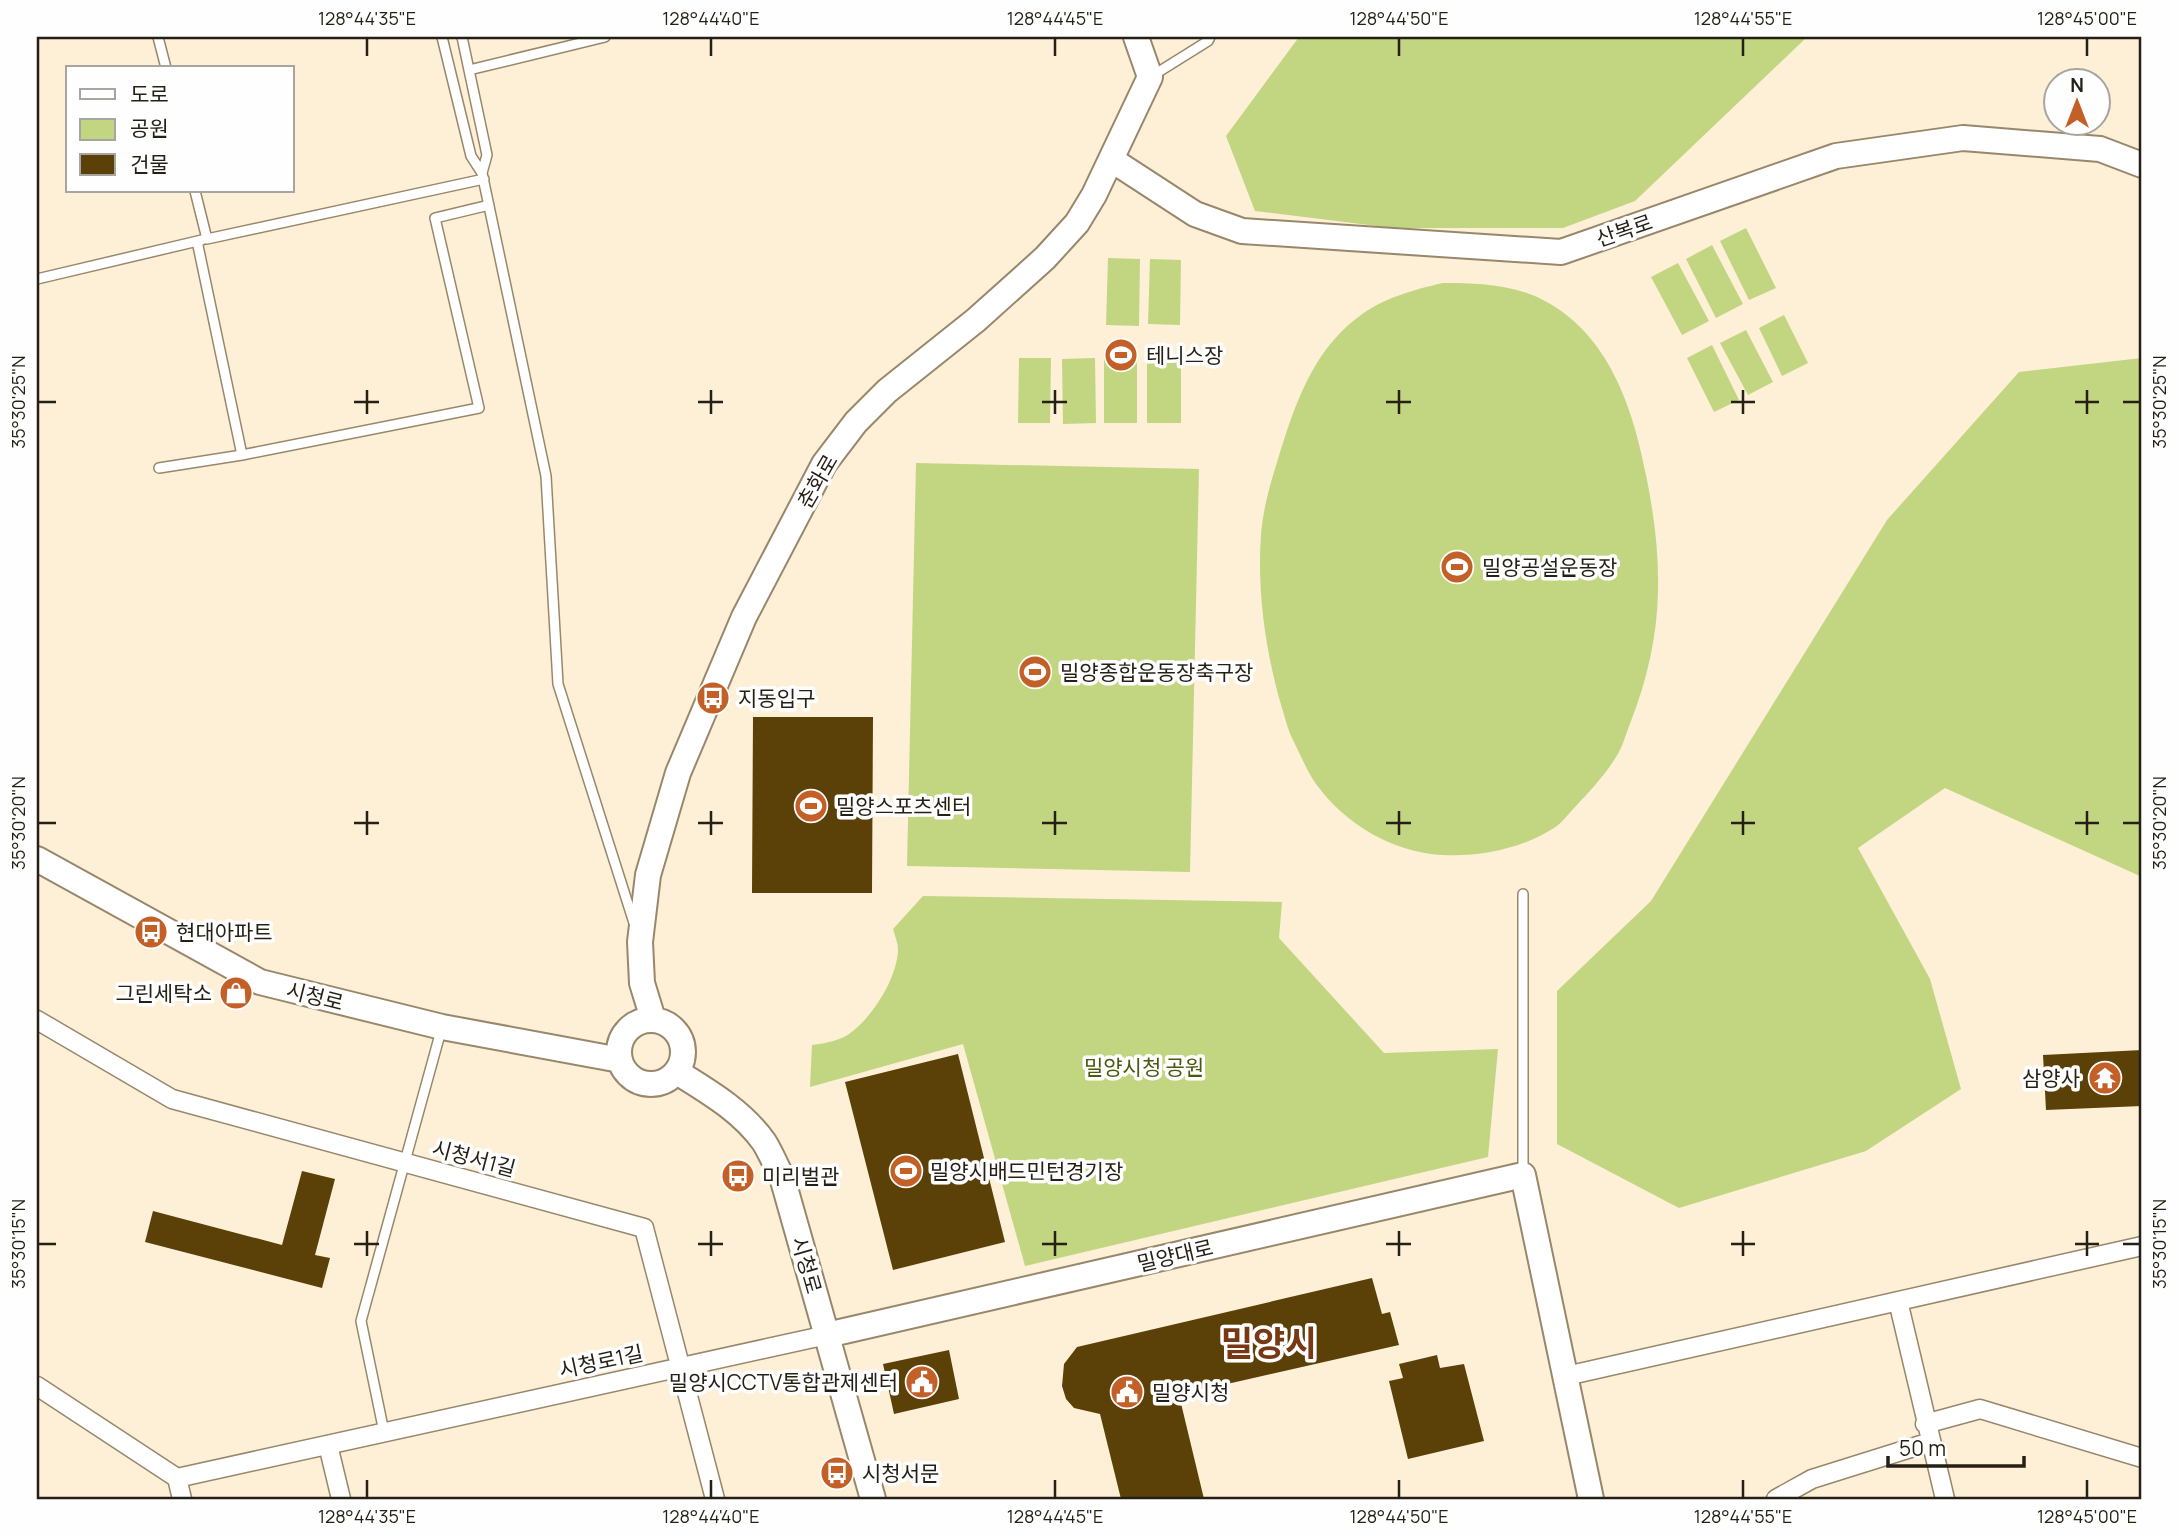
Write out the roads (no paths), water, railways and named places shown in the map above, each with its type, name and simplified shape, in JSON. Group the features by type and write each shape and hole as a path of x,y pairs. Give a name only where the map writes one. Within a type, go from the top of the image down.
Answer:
{"street":[{"path":"1136,37 1150,77"},
{"name":"춘화로","path":"653,1019 642,983 640,942 648,875 678,774 744,617 824,464 856,422 887,391 976,320 1045,258 1077,223 1112,160 1150,77"},
{"name":"산복로","path":"1112,160 1195,214 1242,231 1561,252 1836,156 1964,138 2101,149 2142,165"},
{"name":"시청로","path":"37,859 260,982 443,1027 620,1060"},
{"path":"653,1019 672,1026 683,1043 684,1053 677,1072 660,1083 640,1082 631,1077 620,1060 619,1050 626,1031 634,1024 653,1019"},
{"name":"시청서1길","path":"37,1020 173,1099 644,1228 715,1499"},
{"name":"시청로","path":"677,1072 715,1096 747,1122 765,1144 782,1177 873,1499"},
{"path":"1522,1175 1591,1499"},
{"name":"밀양대로","path":"827,1335 1522,1175"},
{"path":"1566,1376 2142,1246"},
{"path":"1898,1301 1925,1424 1945,1499"},
{"name":"시청로1길","path":"177,1478 827,1335"},
{"path":"37,1386 177,1478 182,1499"},
{"path":"1925,1424 1980,1409 2142,1458"},
{"path":"1776,1499 1812,1479 1930,1442"},
{"path":"328,1445 341,1499"}],"lane":[{"path":"158,37 165,66"},
{"path":"442,37 471,156 483,176 546,476 558,684 640,942"},
{"path":"462,37 487,155 483,176"},
{"path":"469,70 605,37"},
{"path":"1150,77 1208,41 1210,37"},
{"path":"37,279 483,176"},
{"path":"195,192 242,455"},
{"path":"159,468 242,455 479,408 435,218 489,205"},
{"path":"1522,1175 1523,894"},
{"path":"384,1432 361,1321 443,1027"}],"place":[{"name":"테니스장","path":"1121,355"},
{"name":"밀양공설운동장","path":"1457,567"},
{"name":"밀양종합운동장축구장","path":"1035,672"},
{"name":"지동입구","path":"713,698"},
{"name":"밀양스포츠센터","path":"811,806"},
{"name":"현대아파트","path":"151,932"},
{"name":"그린세탁소","path":"236,993"},
{"name":"삼양사","path":"2105,1078"},
{"name":"밀양시배드민턴경기장","path":"906,1171"},
{"name":"미리벌관","path":"738,1176"},
{"name":"밀양시CCTV통합관제센터","path":"922,1382"},
{"name":"밀양시청","path":"1127,1392"},
{"name":"시청서문","path":"837,1473"}],"district":[{"name":"밀양시","path":"1269,1343"}],"park label":[{"name":"밀양시청 공원","path":"1144,1067"}]}
